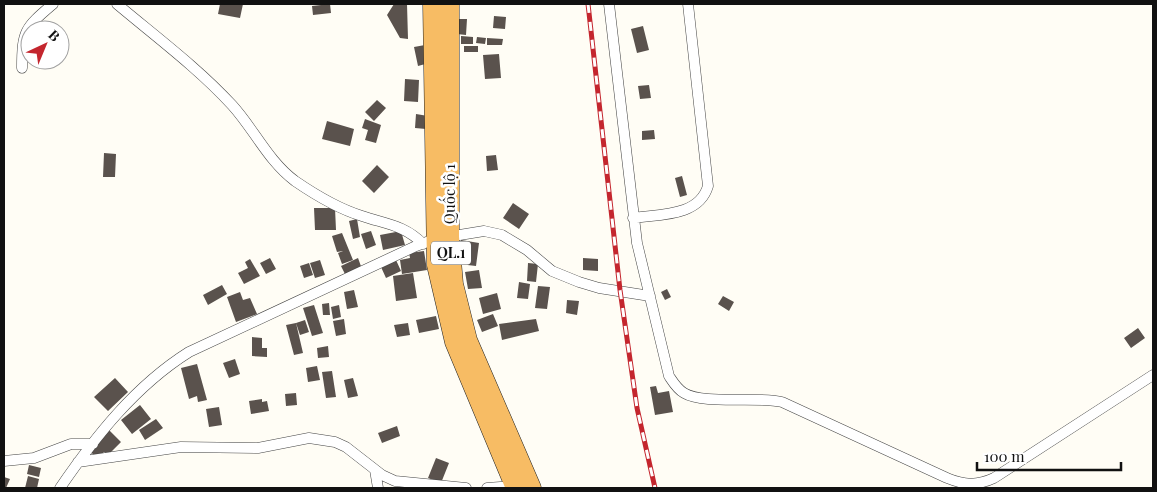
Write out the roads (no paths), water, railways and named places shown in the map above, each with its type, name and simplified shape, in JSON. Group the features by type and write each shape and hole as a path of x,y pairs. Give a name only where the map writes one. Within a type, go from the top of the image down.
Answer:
{"highway":[{"name":"Quốc lộ 1","path":"432,4 436,240 441,290 454,342 515,487"},
{"name":"Quốc lộ 1","path":"450,4 436,240 454,284 468,340 532,488"}],"street":[{"path":"35,20 53,4"},
{"path":"117,4 232,105 265,150 294,180 340,208 363,217 392,223 416,237 436,240"},
{"path":"609,4 633,218 669,376 683,393 702,398 766,399 782,402 947,478 968,485 994,478 1153,375"},
{"path":"633,218 694,207 703,198 708,186 688,4"},
{"path":"60,488 78,462 124,406 151,379 189,352 436,240 484,231 497,232 527,250 556,273 599,288 650,296"},
{"path":"78,462 181,447 258,448 309,438 335,442 346,447 388,479 402,483 466,488"},
{"path":"4,461 34,458 71,444 93,444"},
{"path":"375,470 378,488"},
{"path":"487,488 515,487"}],"railway":[{"path":"588,4 620,290 637,408 655,488"}]}
